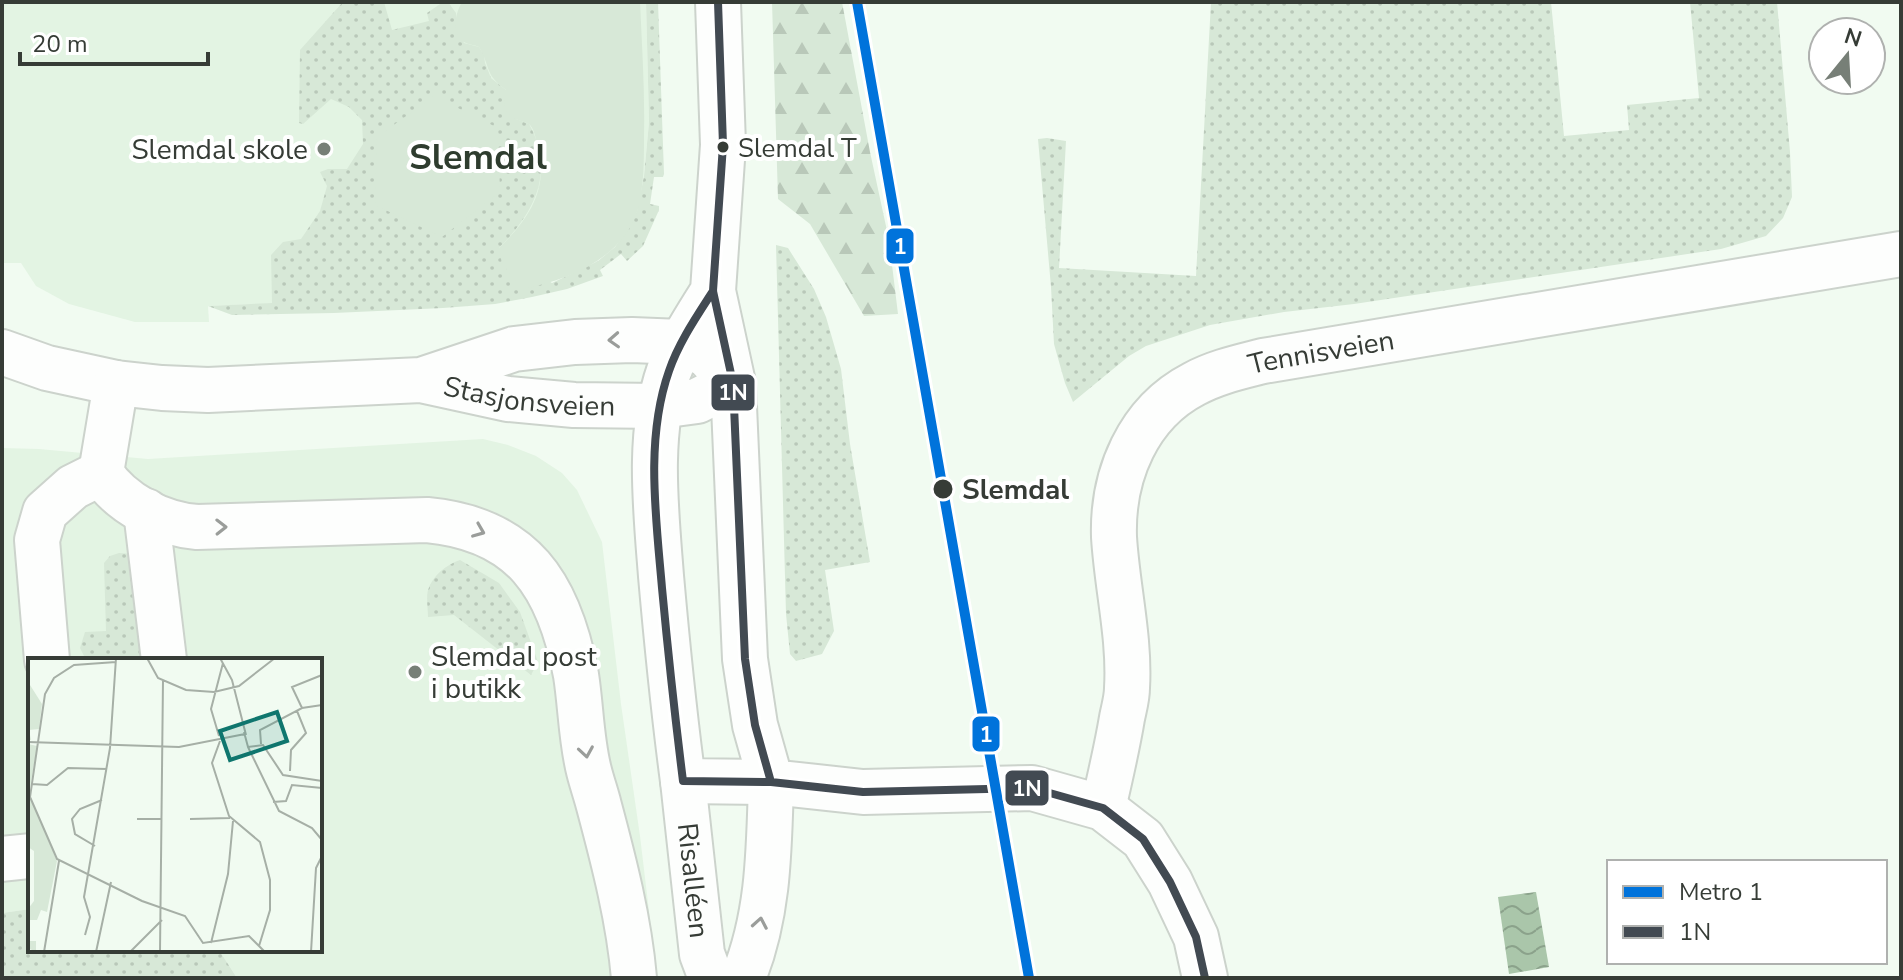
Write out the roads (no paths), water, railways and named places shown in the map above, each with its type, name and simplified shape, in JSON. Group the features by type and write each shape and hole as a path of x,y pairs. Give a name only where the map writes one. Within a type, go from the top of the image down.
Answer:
{"street":[{"name":"Risalléen","path":"718,2 723,145 713,291 733,383 745,659 755,725 771,782 768,865 760,923 754,951 743,978"},
{"name":"Tennisveien","path":"1103,808 1127,690 1127,659 1114,536 1115,496 1128,456 1146,424 1167,402 1193,384 1225,370 1263,361 1901,254"},
{"name":"Risalléen","path":"711,978 702,954 669,668 655,470 660,406 669,373 681,342 713,291"},
{"name":"Stasjonsveien","path":"2,352 47,368 116,383 208,390 421,380 508,399 574,405 660,406 697,401 733,383 707,355 681,342 632,340 514,349 421,380"},
{"path":"116,383 101,473 109,486 146,511 182,526 197,527 427,520 451,522 503,542 524,558 541,578 555,604 576,675 589,770 619,880 634,978"},
{"path":"47,658 19,542 45,512 73,487 101,473"},
{"path":"146,511 164,658"},
{"name":"Risalléen","path":"683,781 771,782 863,792 1032,788 1103,808"},
{"path":"1103,808 1143,839 1170,882 1196,937 1205,978"},
{"path":"2,859 28,856"}],"water":[{"path":"1536,892 1549,967 1509,974 1498,897"}],"metro line":[{"name":"1","path":"857,2 1029,978"}],"place":[{"name":"Slemdal T","path":"723,147"},
{"name":"Slemdal skole","path":"324,149"},
{"name":"Slemdal","path":"943,489"},
{"name":"Slemdal post i butikk","path":"415,672"}],"district":[{"name":"Slemdal","path":"478,156"}]}
